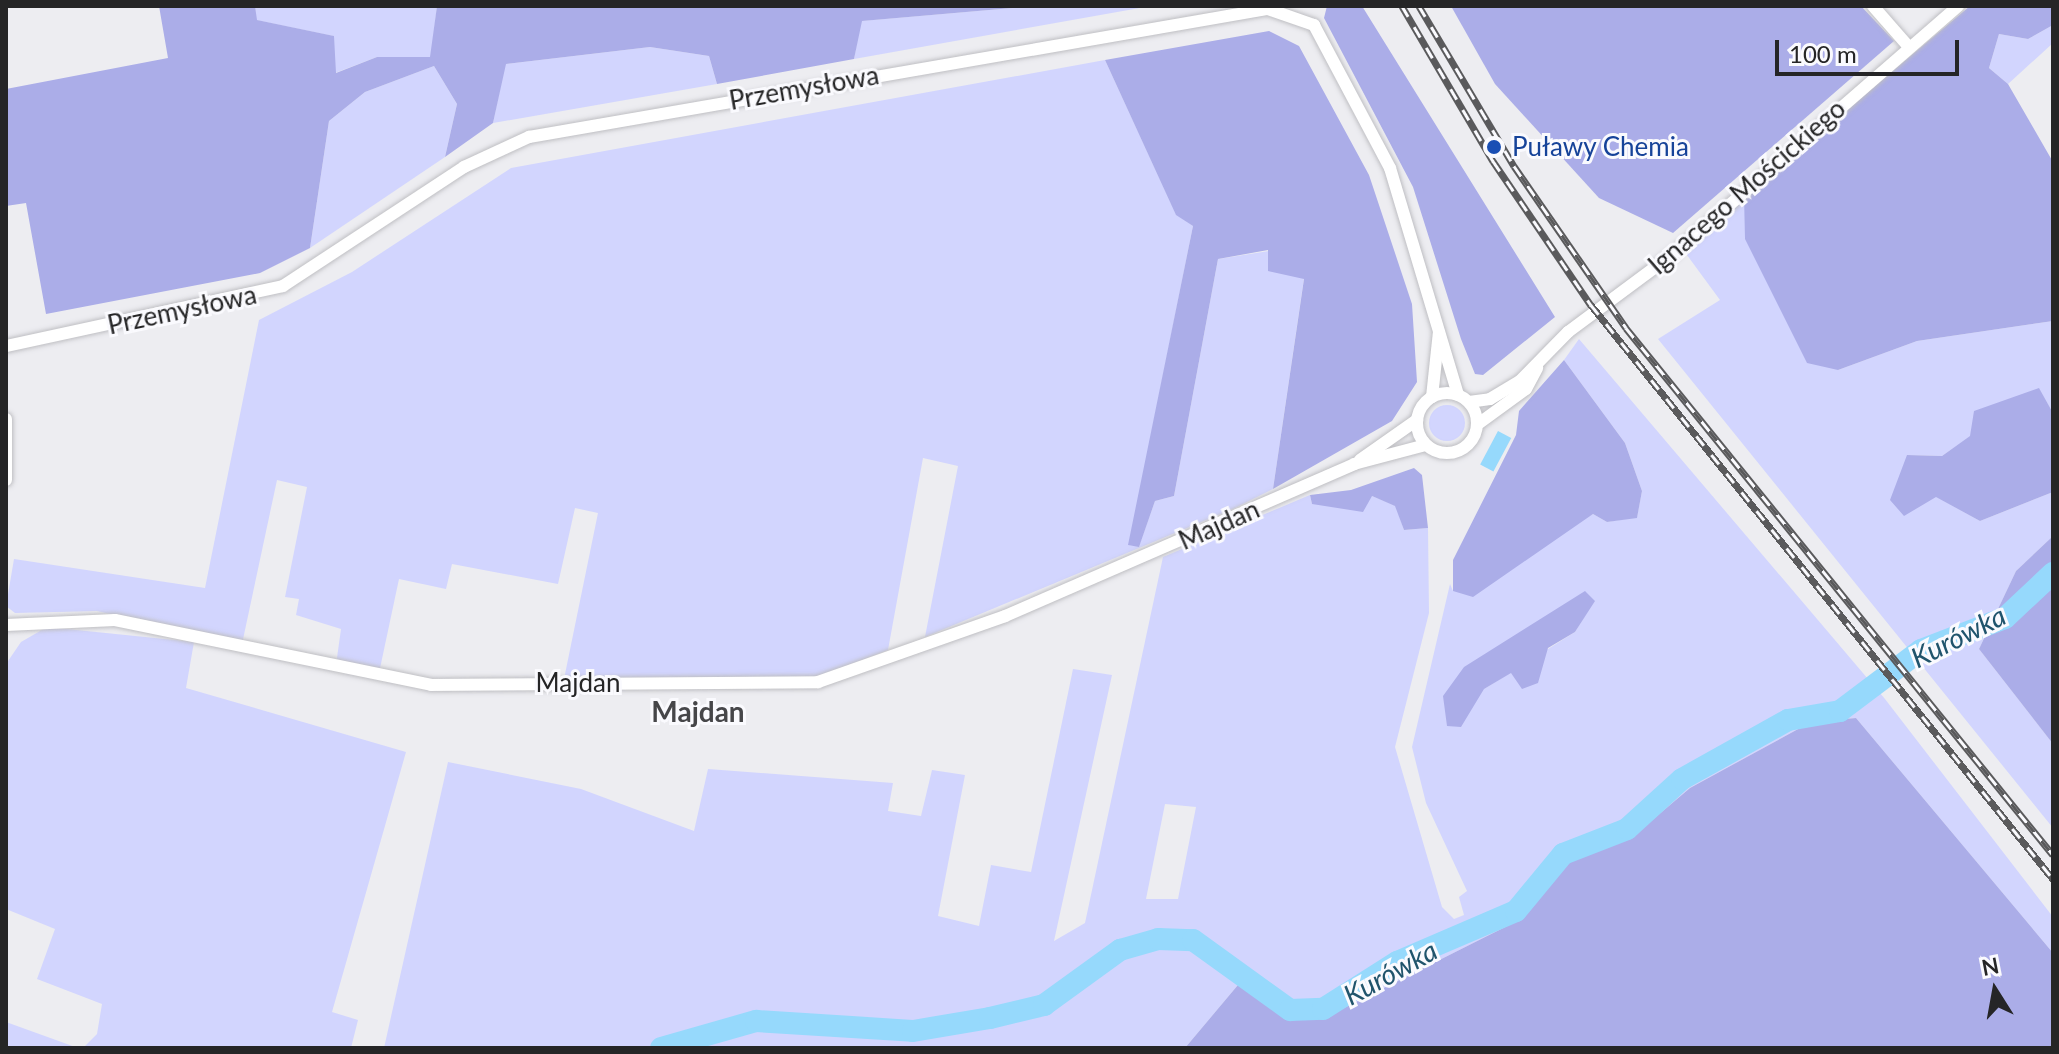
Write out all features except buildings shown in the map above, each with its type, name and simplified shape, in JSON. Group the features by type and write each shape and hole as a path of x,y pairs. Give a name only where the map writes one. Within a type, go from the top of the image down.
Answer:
{"street":[{"path":"1873,6 1908,46"},
{"name":"Ignacego Mościckiego","path":"1463,398 1492,399 1537,367 1568,332 1673,254 1908,46 1958,6"},
{"name":"Przemysłowa","path":"6,346 283,286 464,167 529,137 1268,9 1300,15 1324,39 1401,192 1439,329 1463,398"},
{"name":"Przemysłowa","path":"1432,397 1439,329"},
{"name":"Ignacego Mościckiego","path":"1478,424 1526,389 1537,367"},
{"path":"1432,397 1463,398 1478,424 1456,452 1426,445 1417,420 1432,397"},
{"path":"6,419 6,480"},
{"name":"Majdan","path":"1354,464 1417,420"},
{"name":"Majdan","path":"6,625 115,620 431,685 818,682 1005,616 1354,464 1426,445"}],"shaded area":[{"path":"159,6 255,6 257,20 334,36 336,73 377,57 430,57 437,6 1035,6 862,21 854,59 717,84 709,56 650,47 506,64 493,123 445,157 457,104 434,66 365,92 329,121 310,248 260,273 46,314 26,203 6,206 6,89 168,58"},
{"path":"255,6 437,6 431,57 377,57 335,73 333,36 256,20"},
{"path":"1035,6 1151,6 854,59 861,21"},
{"path":"1327,6 1362,6 1555,317 1483,375 1475,374 1461,339 1413,187 1324,18"},
{"path":"1451,6 1861,6 1894,41 1673,233 1599,198 1495,84"},
{"path":"1970,6 2053,6 2053,25 2028,39 1999,34 1989,68 2008,84 2053,162 2053,321 1917,341 1838,370 1807,363 1745,239 1744,196"},
{"path":"2053,25 2053,43 2008,84 1989,68 1999,34 2028,39"},
{"path":"1269,31 1299,46 1369,175 1412,304 1417,382 1392,421 1273,489 1304,279 1268,271 1268,250 1218,259 1174,496 1155,501 1139,547 1128,545 1193,226 1176,215 1105,60"},
{"path":"650,47 709,56 717,84 493,123 505,64"},
{"path":"1105,60 1176,214 1193,226 1129,545 1139,546 1155,501 1174,496 1218,259 1269,251 1304,278 1273,489 1235,508 925,637 958,466 923,458 888,650 818,677 564,679 598,513 575,508 558,584 452,564 446,589 399,579 379,673 336,665 341,629 296,615 299,599 285,597 307,487 277,480 242,644 97,611 15,613 6,606 14,559 205,588 259,320 352,272 511,168"},
{"path":"434,66 457,104 445,157 310,248 329,121 365,92"},
{"path":"1744,196 1838,370 1917,341 2053,321 2053,413 2039,389 1942,456 1907,455 1935,496 1980,521 2053,492 2053,536 2016,571 1979,649 2053,744 2053,828 1658,339 1720,300 1684,251"},
{"path":"1579,339 1885,699 2053,917 2053,953 1856,718 1811,722 1690,788 1631,838 1573,857 1521,919 1326,1017 1290,1016 1243,979 1185,1048 384,1048 448,762 581,789 694,831 708,769 893,783 888,811 921,816 932,770 965,775 938,916 979,926 991,865 1031,872 1073,669 1112,675 1054,941 1085,923 1163,557 1310,495 1312,504 1372,496 1396,506 1404,530 1428,528 1429,613 1395,747 1442,907 1454,919 1464,915 1459,897 1467,891 1426,803 1412,747 1450,584 1453,591 1593,514 1607,522 1637,517 1642,491 1625,443 1564,360","holes":["1594,601 1575,632 1484,689","1165,804 1196,807 1178,899 1146,899"]},
{"path":"1564,360 1625,443 1642,491 1637,518 1607,522 1593,514 1473,597 1453,591 1453,560 1516,435 1519,411"},
{"path":"2039,388 2053,413 2053,492 1980,521 1936,497 1904,516 1890,500 1907,455 1942,456 1970,436 1974,411"},
{"path":"1447,405 1460,410 1465,423 1460,436 1447,441 1434,436 1429,423 1434,410"},
{"path":"1498,431 1511,438 1493,472 1480,465"},
{"path":"1414,468 1422,475 1428,528 1404,530 1395,506 1372,496 1363,512 1312,504 1310,495 1351,490"},
{"path":"2053,536 2053,744 1979,649 2016,571"},
{"path":"1585,591 1595,601 1575,632 1548,648 1538,683 1522,689 1511,673 1484,689 1461,727 1447,726 1443,696 1464,667"},
{"path":"47,627 194,642 186,688 406,752 332,1012 358,1020 351,1048 83,1048 97,1034 102,1004 37,979 55,929 6,909 6,664 21,642"},
{"path":"1856,718 2053,953 2053,1048 1185,1048 1243,979 1290,1016 1326,1017 1521,919 1573,857 1631,838 1690,788 1811,722"},
{"path":"6,1022 78,1048 6,1048"}],"waterway":[{"name":"Kurówka","path":"661,1048 756,1021 913,1031 990,1018 1044,1005 1120,950 1158,939 1193,940 1290,1010 1323,1009 1397,962 1516,911 1563,854 1627,829 1682,779 1788,720 1840,711 1921,650 2005,618 2053,573"}],"railway":[{"path":"1402,6 1493,161 1591,305 2053,879"},
{"path":"1419,6 1514,166 1626,328 2053,855"}],"place":[{"name":"Puławy Chemia","path":"1494,147"}],"district":[{"name":"Majdan","path":"698,711"}]}
